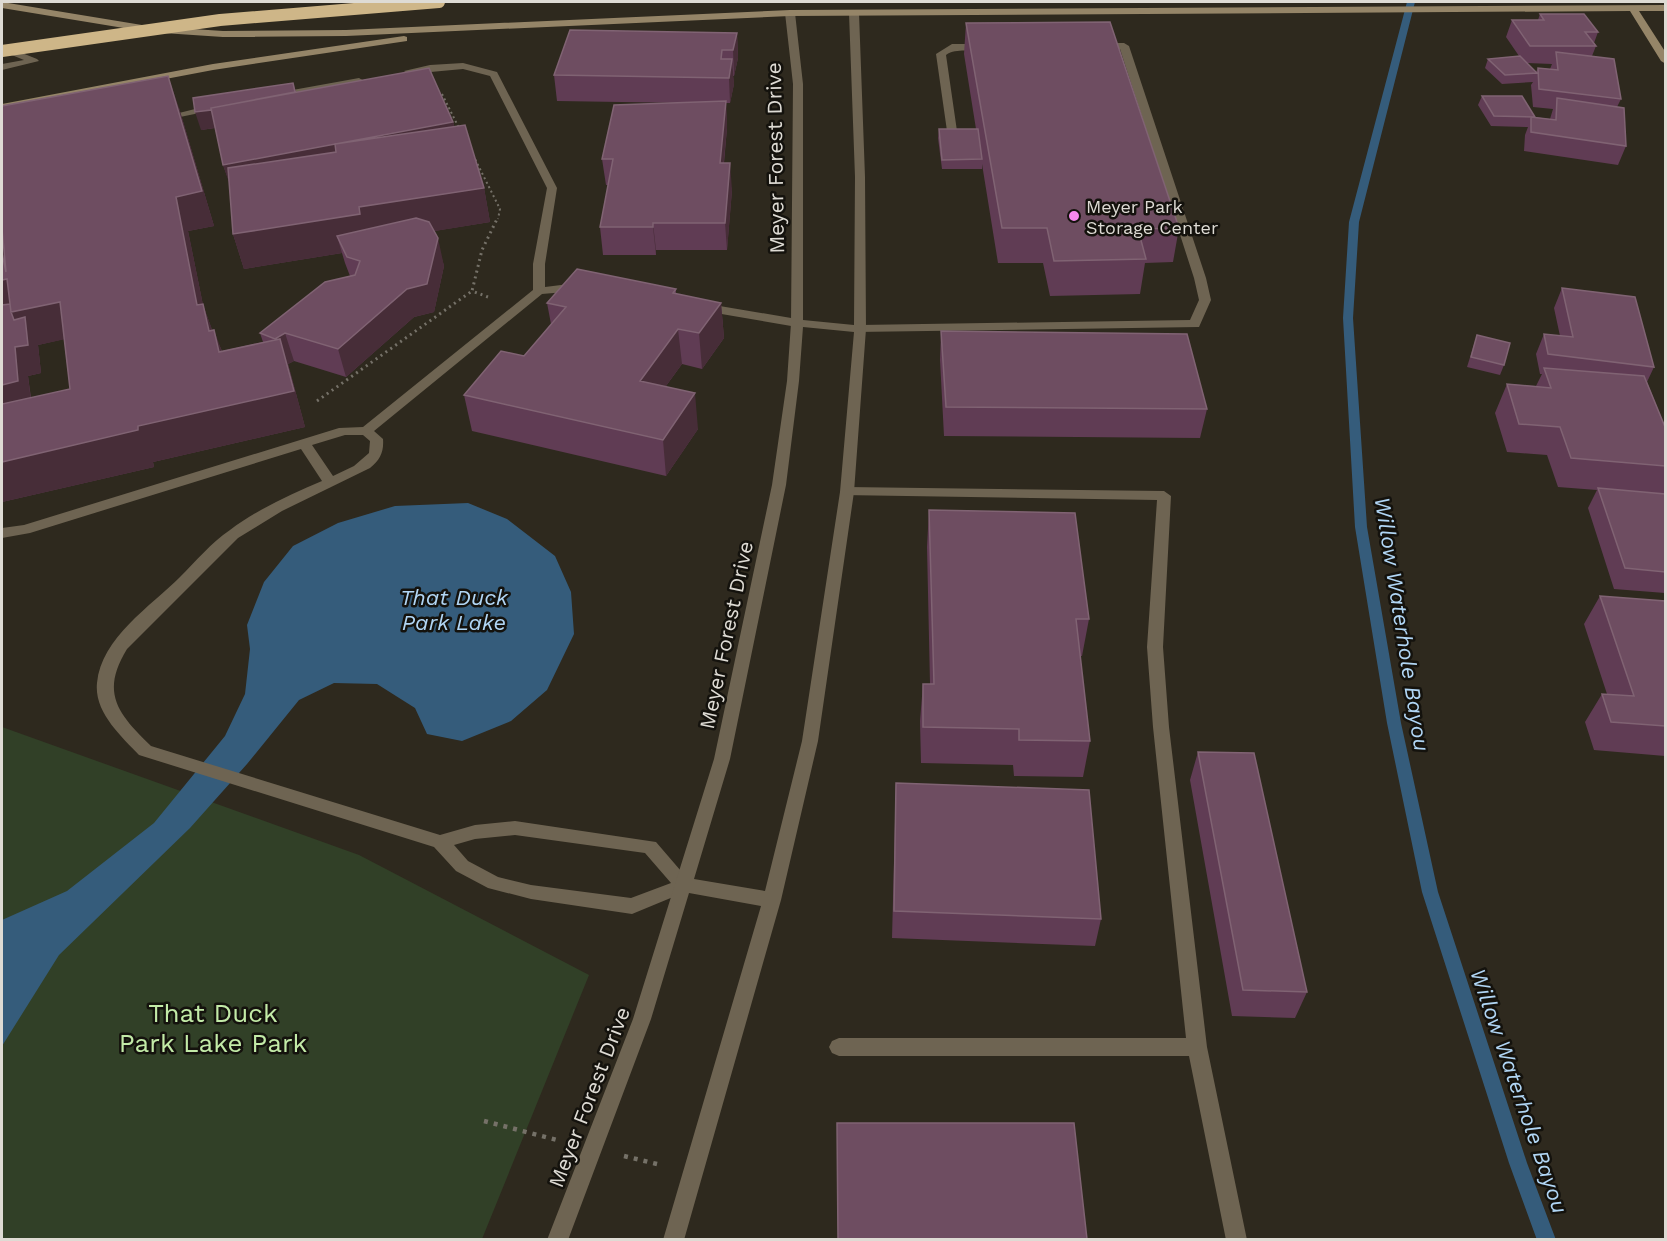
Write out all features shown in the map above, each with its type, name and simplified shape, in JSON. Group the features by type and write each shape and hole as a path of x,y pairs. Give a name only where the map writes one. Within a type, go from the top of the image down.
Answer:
{"highway":[{"path":"2,50 266,15 439,2"}],"main road":[{"path":"2,4 136,27 223,34 346,33 790,14 1665,8"},
{"path":"1633,8 1665,61"},
{"path":"2,107 36,105 213,67 495,26"}],"street":[{"path":"673,1239 772,900 810,741 847,492 860,329 860,177 854,13"},
{"name":"Meyer Forest Drive","path":"557,1239 642,1019 722,759 779,485 797,323 798,84 790,14"},
{"path":"686,303 756,317 860,329 1195,324 1205,300 1200,278 1125,46 1090,46"},
{"path":"953,138 940,54 952,47 998,47"},
{"path":"2,50 34,61 2,67"},
{"path":"402,73 467,66 485,69 494,74 552,188 539,264 540,291"},
{"path":"263,98 367,79"},
{"path":"180,114 228,104"},
{"path":"366,431 540,291 592,287"},
{"path":"2,533 25,530 344,431 366,431 376,439 377,448 372,459 287,502 239,530 131,632 113,655 105,678 105,698 114,721 145,752 440,842 462,866 494,883 531,892 632,906 684,885 772,900"},
{"path":"304,443 330,482"},
{"path":"847,492 1164,496 1155,647 1172,840 1197,1047 1237,1239"},
{"path":"440,842 475,832 515,828 650,847 684,885"},
{"path":"839,1047 1197,1047"}],"path":[{"path":"425,69 462,133"},
{"path":"317,401 472,291 482,250 500,216 500,210 472,153"},
{"path":"472,291 520,307"}],"green space":[{"name":"That Duck Park Lake Park","path":"2,727 359,855 589,975 482,1239 2,1239"}],"water":[{"name":"That Duck Park Lake","path":"468,503 507,519 555,556 571,592 574,634 547,690 511,721 462,741 427,734 415,708 377,684 334,683 299,700 247,764 190,828 59,955 2,1046 2,920 67,891 154,823 225,736 245,694 250,649 247,625 264,582 293,546 338,523 395,506"}],"building":[{"path":"1540,14 1584,14 1598,32 1585,32 1596,46 1530,46 1512,20 1544,20"},
{"name":"Meyer Park Storage Center","path":"1110,22 1179,228 1138,229 1146,259 1054,261 1047,228 1002,228 966,23"},
{"path":"570,30 737,33 733,50 722,50 721,59 732,59 729,78 554,75"},
{"path":"1556,52 1614,59 1621,99 1539,89 1538,68 1558,70"},
{"path":"1520,56 1537,73 1505,75 1488,59"},
{"path":"429,68 453,122 223,165 211,108"},
{"path":"168,76 202,191 176,197 197,305 203,304 209,331 214,330 219,352 280,339 294,391 138,426 138,430 2,462 2,404 70,389 60,302 11,312 7,279 2,280 2,253 6,272 2,229 2,106"},
{"path":"293,83 295,92 195,112 193,98"},
{"path":"1482,96 1522,96 1535,117 1494,116"},
{"path":"1557,98 1624,108 1626,146 1531,132 1531,117 1556,120"},
{"path":"726,101 720,163 730,163 725,223 653,223 653,227 600,227 613,159 602,159 614,105"},
{"path":"465,125 484,188 359,207 360,214 233,234 228,168 336,152 335,144"},
{"path":"939,129 978,129 982,159 942,160"},
{"path":"416,218 429,222 438,238 427,284 407,289 338,349 285,333 275,339 260,333 325,282 355,275 360,261 347,257 337,236"},
{"path":"577,269 676,289 673,293 721,303 699,333 678,329 640,381 695,393 663,440 464,395 501,351 524,356 566,307 547,303"},
{"path":"1562,288 1635,297 1654,367 1548,354 1544,334 1573,337"},
{"path":"10,304 14,320 25,317 28,345 15,347 18,381 2,385 2,305"},
{"path":"941,331 1187,334 1207,409 946,407"},
{"path":"1477,335 1510,343 1504,365 1471,357"},
{"path":"1544,368 1644,376 1665,427 1665,466 1571,458 1560,427 1519,424 1507,384 1551,388"},
{"path":"1598,488 1665,494 1665,572 1625,568"},
{"path":"929,510 1075,513 1089,619 1076,619 1090,741 1019,740 1019,729 923,727 923,684 934,684"},
{"path":"1600,596 1665,601 1665,726 1611,722 1602,694 1634,696"},
{"path":"1198,752 1254,753 1307,992 1243,990"},
{"path":"896,783 1089,790 1101,919 894,911"},
{"path":"837,1123 1074,1123 1087,1239 838,1239"}],"waterway":[{"name":"Willow Waterhole Bayou","path":"1411,2 1354,222 1348,318 1361,527 1394,723 1430,892 1518,1163 1547,1240"}],"place":[{"name":"Meyer Park Storage Center","path":"1074,216"}]}
